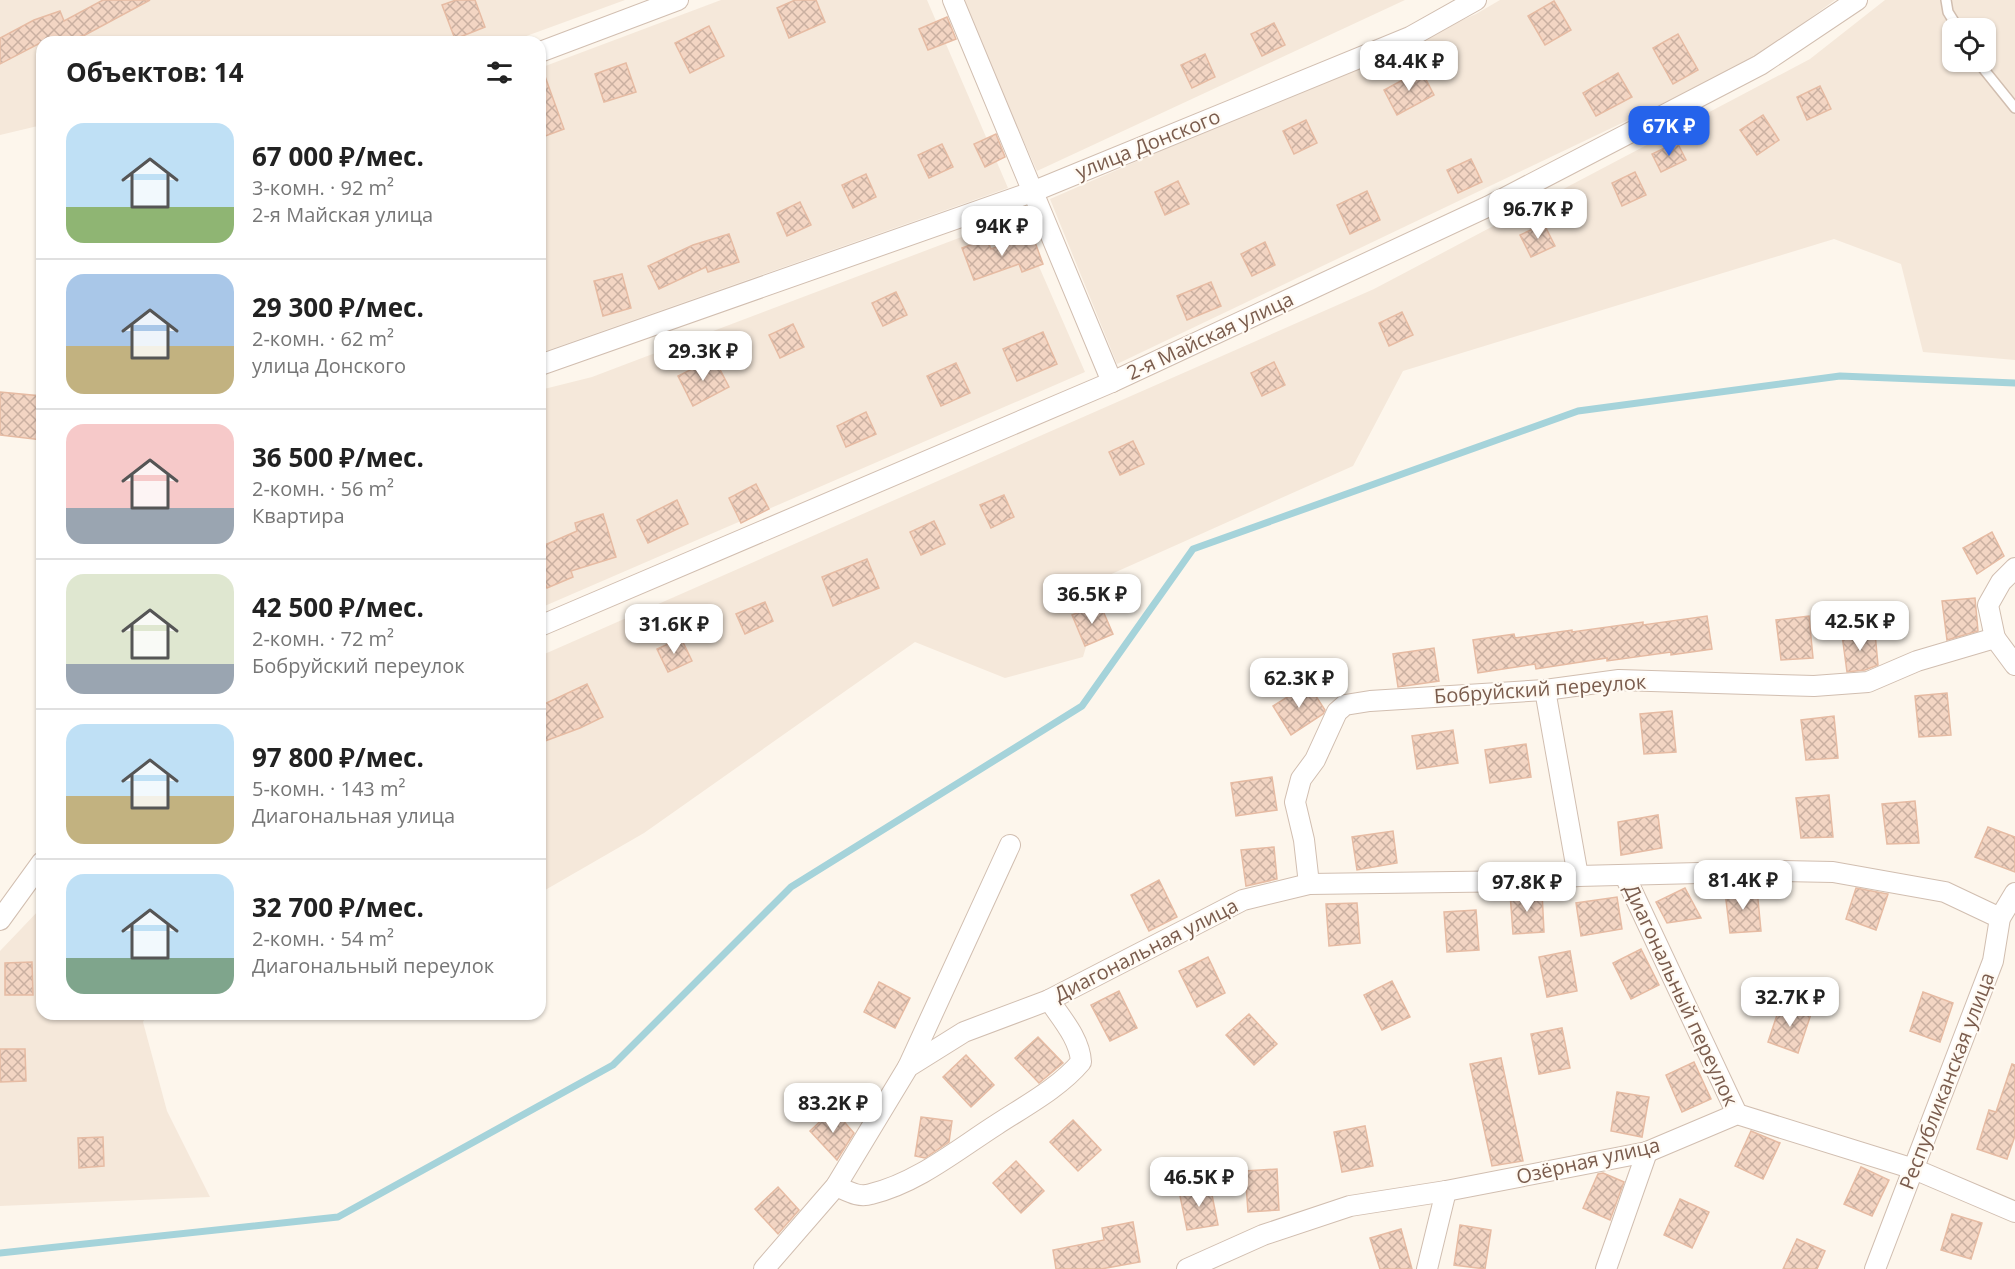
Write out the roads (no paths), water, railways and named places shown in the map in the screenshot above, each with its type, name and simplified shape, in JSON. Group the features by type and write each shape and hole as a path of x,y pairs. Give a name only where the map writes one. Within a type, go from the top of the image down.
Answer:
{"street":[{"path":"546,50 678,0"},
{"path":"952,0 1112,382"},
{"name":"улица Донского","path":"546,363 1032,192 1410,37 1476,0"},
{"name":"2-я Майская улица","path":"546,623 1112,382 1489,206 1760,65 1857,0"},
{"path":"2015,568 2001,582 1988,605 1995,638 2015,665"},
{"name":"Бобруйский переулок","path":"1310,884 1304,840 1295,802 1301,779 1315,760 1337,712 1345,705 1370,701 1545,690 1619,680 1814,686 1868,682 1917,661 1995,638"},
{"path":"1545,690 1578,876"},
{"path":"908,1066 1010,845"},
{"path":"0,920 36,870"},
{"name":"Диагональная улица","path":"764,1269 836,1186 908,1066 964,1032 1049,1000 1243,900 1310,884 1525,881 1578,876 1782,871 1833,872 1945,892 2000,918"},
{"name":"Диагональный переулок","path":"1625,876 1737,1114"},
{"name":"Республиканская улица","path":"1875,1269 1993,961 2000,918 2015,893"},
{"path":"836,1186 859,1196 872,1194 911,1179 1041,1095 1073,1071 1082,1062 1081,1053 1069,1029 1049,1000"},
{"path":"1737,1114 1914,1169 2015,1212"},
{"name":"Озёрная улица","path":"1187,1269 1263,1235 1350,1206 1446,1191 1647,1152 1737,1114"},
{"path":"1606,1269 1647,1152"},
{"path":"1427,1269 1446,1191"}],"lane":[{"path":"1946,0 1952,18"},
{"path":"1986,72 2015,108"}],"waterway":[{"path":"0,1253 338,1217 613,1065 791,887 1082,706 1193,549 1578,411 1840,376 2015,383"}]}
